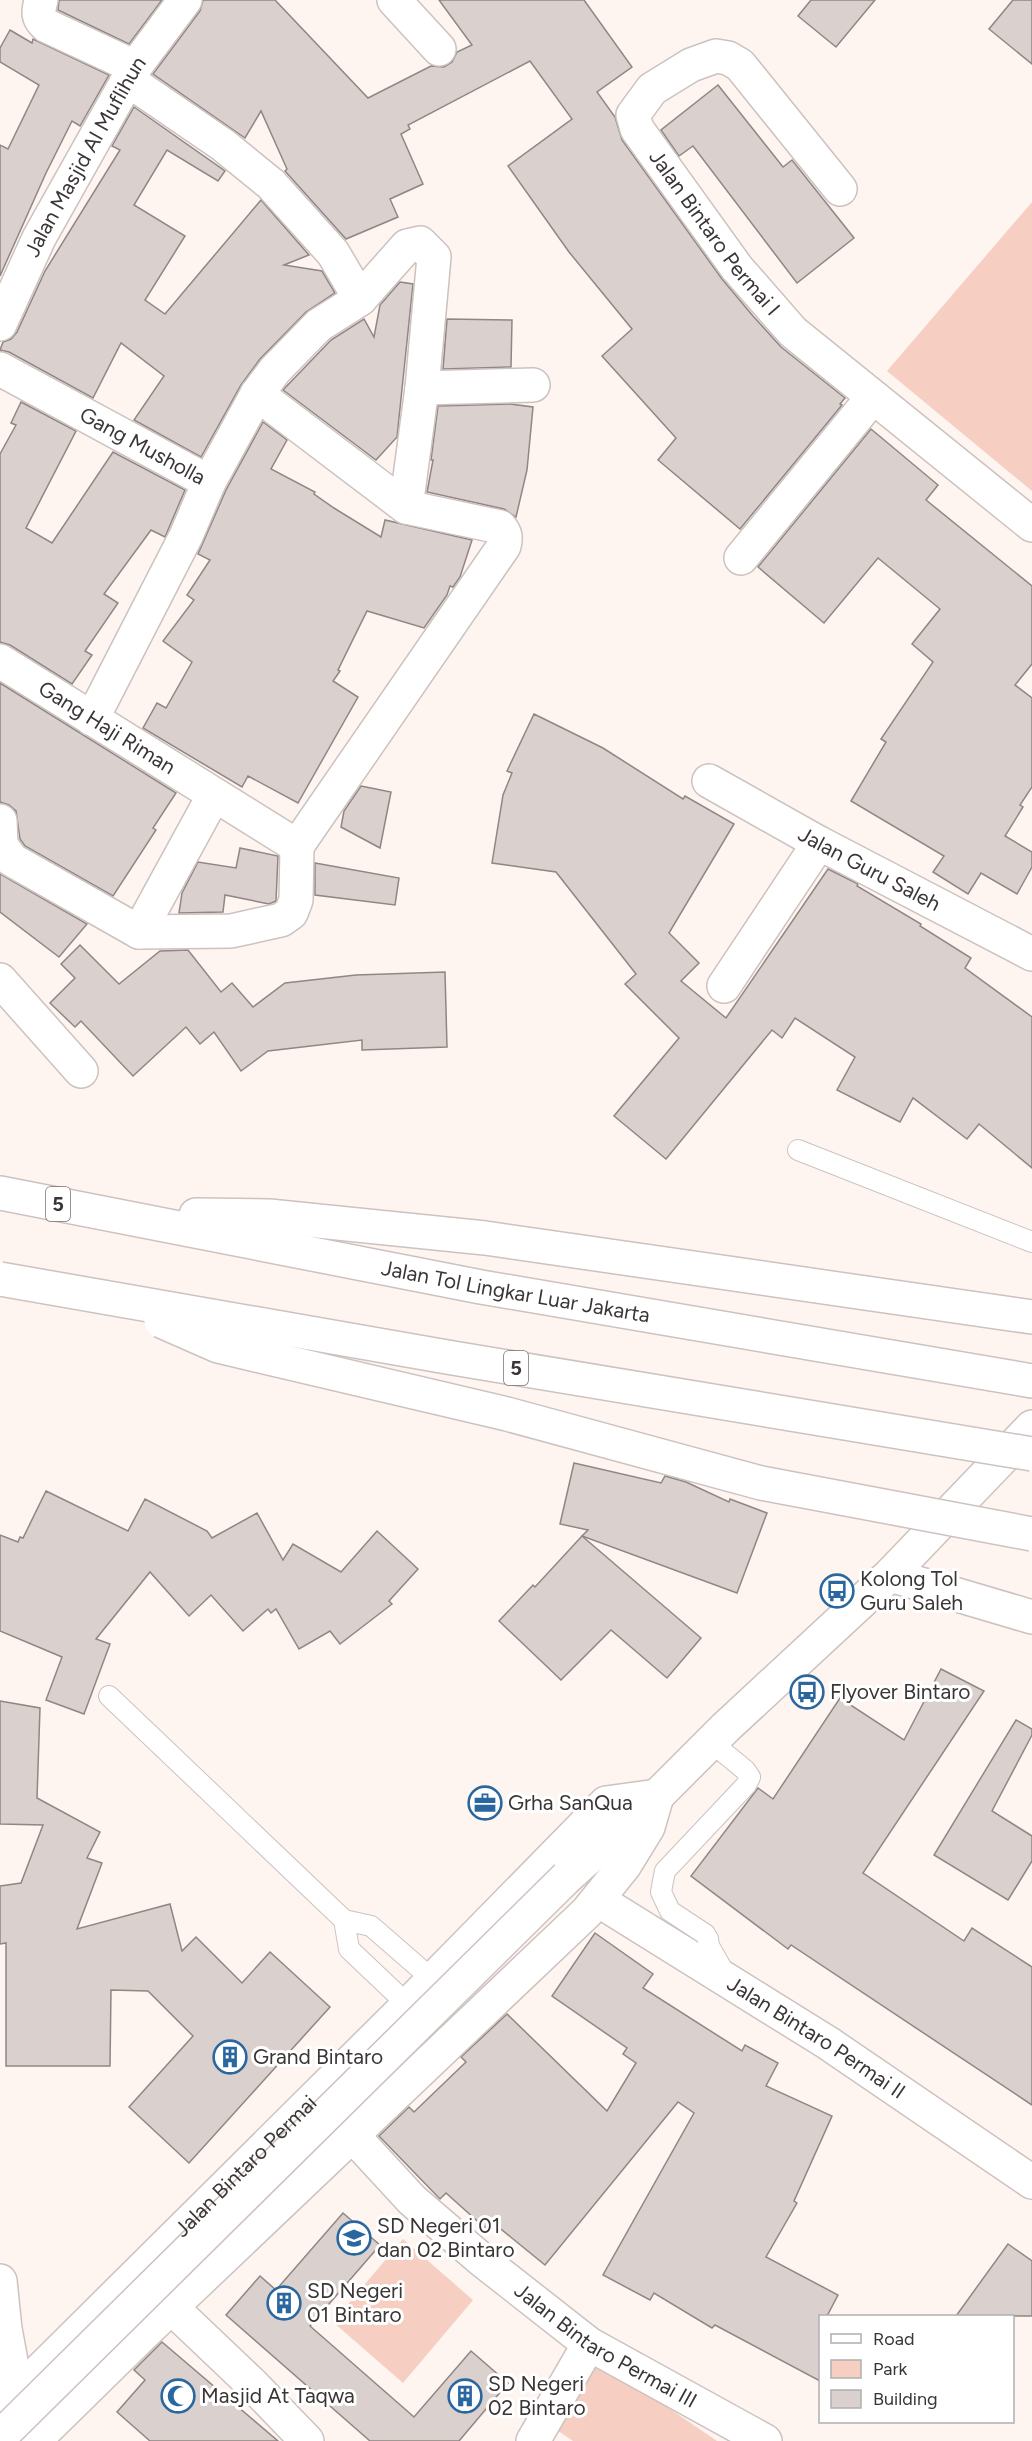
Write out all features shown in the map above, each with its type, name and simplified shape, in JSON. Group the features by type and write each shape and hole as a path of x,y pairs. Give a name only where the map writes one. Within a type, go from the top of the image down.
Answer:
{"main road":[{"path":"41,0 38,14 47,27 132,74 271,184 333,253 360,299"},
{"name":"Jalan Masjid Al Muflihun","path":"0,324 39,238 132,74 185,0"},
{"path":"394,0 440,49"},
{"name":"Jalan Bintaro Permai I","path":"840,189 740,65 728,58 716,56 691,65 652,89 633,115 637,129 737,268 793,332 1032,525"},
{"name":"Gang Musholla","path":"0,369 209,482 257,394 275,370 319,325 360,299 407,246 420,243 434,257 422,388"},
{"path":"406,507 422,388 533,385"},
{"path":"0,821 1,846 12,860 139,932 231,931 281,920 291,913 296,900 297,846 504,546 505,532 500,527 406,507 257,394"},
{"path":"741,558 873,397"},
{"path":"92,719 186,536 209,482"},
{"name":"Gang Haji Riman","path":"0,661 297,846"},
{"name":"Jalan Guru Saleh","path":"709,781 819,843 1032,954"},
{"path":"139,932 214,795"},
{"path":"724,986 819,843"},
{"path":"0,980 81,1071"},
{"name":"Jalan Tol Lingkar Luar Jakarta","path":"0,1193 481,1287 1032,1381"},
{"path":"116,1215 269,1216 485,1238 1032,1317"},
{"name":"5","path":"0,1279 118,1301 1032,1454"},
{"path":"118,1301 218,1347 507,1414 761,1483 1032,1534"},
{"path":"0,2437 567,1877 657,1796 711,1742 890,1575 1032,1427"},
{"path":"890,1575 1032,1617"},
{"path":"34,2441 109,2368 181,2317 352,2136 598,1899 624,1866 648,1827 657,1796"},
{"name":"Jalan Bintaro Permai","path":"9,2401 408,2005 606,1803 657,1796"},
{"name":"Jalan Bintaro Permai II","path":"598,1899 828,2043 1032,2182"},
{"name":"Jalan Bintaro Permai III","path":"352,2136 412,2200 482,2260 589,2344 765,2441"},
{"path":"0,2282 9,2401"},
{"path":"181,2317 252,2384 307,2441"},
{"path":"76,2334 74,2346 81,2362 91,2369 109,2368"},
{"path":"533,2441 589,2344"}],"lane":[{"path":"798,1150 1032,1242"},
{"path":"109,1696 344,1920 371,1926 432,1979"},
{"path":"711,1742 745,1770 750,1777 746,1785 665,1871 661,1892 670,1911 705,1934 709,1946 730,1981"},
{"path":"344,1920 350,1949 408,2005"}],"green space":[{"path":"1032,202 1032,491 887,371"},
{"path":"403,2239 473,2300 403,2383 333,2322"},
{"path":"598,2360 717,2441 573,2441 551,2426"}],"building":[{"path":"59,0 162,0 129,44 58,10"},
{"path":"203,0 275,0 368,98 431,66 444,67 452,62 457,52 472,45 439,0 584,0 632,67 597,92 615,117 622,140 722,279 781,347 845,398 840,404 842,405 740,529 658,460 676,438 602,356 632,329 569,252 508,166 572,119 530,61 408,125 410,129 401,134 423,184 390,199 398,217 346,239 285,171 287,169 261,111 245,138 153,74 200,11"},
{"path":"811,0 875,0 836,47 798,16"},
{"path":"1013,0 1032,0 1032,64 989,29"},
{"path":"10,30 32,43 33,39 109,75 80,126 72,121 0,276 0,145 8,149 39,85 0,62 0,48"},
{"path":"718,85 783,167 792,160 854,238 797,283 693,146 679,156 661,130"},
{"path":"134,107 225,171 218,181 167,150 134,205 185,236 145,300 165,314 261,200 309,255 284,265 322,271 335,293 306,312 260,359 241,385 201,457 134,420 164,376 121,343 93,398 9,352 0,350 3,342 11,339 17,332 45,271 120,150 112,146"},
{"path":"400,282 413,284 397,437 376,460 283,390 331,340 364,319 374,337 380,305"},
{"path":"447,319 512,320 511,367 443,369"},
{"path":"21,402 76,431 26,528 52,543 113,452 185,490 165,537 151,530 104,594 118,603 85,651 92,655 72,684 10,645 0,642 0,454 16,425 11,423"},
{"path":"510,404 533,407 527,470 516,517 504,509 427,492 433,460 431,460 438,406"},
{"path":"263,422 287,440 271,469 315,492 314,494 334,508 381,537 385,520 472,540 460,577 453,587 450,586 447,595 424,628 367,611 338,670 340,671 333,681 358,697 298,803 248,776 242,787 143,728 157,703 166,708 192,662 163,641 194,600 187,595 210,560 198,554 226,490"},
{"path":"871,429 938,485 926,500 1032,586 1032,664 1015,685 1032,698 1032,787 1020,805 1023,807 1005,836 1032,852 1032,867 1017,894 981,873 968,894 933,872 944,856 851,801 886,742 881,739 933,662 912,644 940,609 878,558 824,623 758,567"},
{"path":"0,683 176,793 153,828 156,830 113,896 25,846 20,839 16,811 0,802"},
{"path":"534,714 603,748 683,799 685,796 734,824 669,933 699,963 681,981 726,1018 828,869 858,884 857,886 921,924 920,926 971,958 965,968 1032,1017 1032,1168 979,1124 967,1139 913,1098 900,1122 837,1090 855,1057 795,1018 782,1038 772,1030 666,1159 614,1116 679,1038 625,984 636,974 556,872 492,863 503,795 512,773 507,771"},
{"path":"361,786 391,792 380,848 341,827 344,811"},
{"path":"240,848 278,856 276,901 269,904 225,895 223,912 179,913 182,893 198,862 236,868"},
{"path":"315,863 399,878 395,905 315,895"},
{"path":"0,874 87,924 59,957 0,912"},
{"path":"80,945 119,984 160,951 188,950 221,992 232,983 253,1007 285,983 356,975 445,972 447,1047 362,1050 362,1040 268,1051 241,1071 214,1032 200,1044 186,1027 133,1076 81,1021 75,1027 50,1003 75,978 61,964"},
{"path":"574,1463 661,1483 665,1476 686,1482 729,1502 730,1499 767,1513 737,1593 582,1536 588,1530 560,1524"},
{"path":"46,1491 128,1531 145,1499 207,1531 212,1538 257,1513 283,1560 293,1544 341,1572 377,1531 418,1569 389,1601 392,1604 340,1644 330,1631 299,1649 276,1609 271,1613 268,1609 243,1631 211,1595 189,1616 150,1572 96,1639 110,1644 84,1714 46,1700 62,1657 0,1631 0,1535 18,1542 20,1537 23,1538"},
{"path":"582,1536 701,1638 667,1678 611,1630 561,1680 499,1621 533,1585 535,1587"},
{"path":"941,1669 984,1691 863,1873 964,1941 972,1928 1032,1967 1032,2105 791,1945 788,1949 691,1876 758,1788 773,1799 840,1698 904,1740"},
{"path":"0,1701 40,1708 37,1798 100,1832 87,1858 102,1863 77,1929 170,1904 182,1951 196,1937 242,1983 270,1952 330,2007 189,2163 129,2107 193,2036 148,1991 111,1990 110,2066 6,2066 6,1943 0,1944 0,1886 21,1883 43,1825 0,1824"},
{"path":"1016,1720 1032,1729 1032,1735 992,1811 1032,1836 1032,1861 1008,1900 934,1855"},
{"path":"595,1933 653,1974 643,1988 742,2051 745,2045 778,2063 766,2086 832,2116 794,2201 797,2203 766,2257 838,2295 828,2315 819,2315 819,2380 715,2325 712,2328 654,2293 650,2300 603,2275 694,2113 678,2102 545,2265 491,2221 485,2228 446,2193 440,2199 379,2136 409,2107 414,2112 466,2062 461,2057 507,2014 607,2111 636,2063 623,2054 627,2048 552,1996"},
{"name":"SD Negeri 01 Bintaro","path":"343,2213 380,2245 310,2326 414,2417 471,2351 508,2383 459,2441 370,2441 226,2315 260,2276 276,2290"},
{"path":"1008,2244 1032,2261 1032,2316 957,2315"},
{"name":"Masjid At Taqwa","path":"162,2342 278,2441 150,2441 117,2412 145,2380 134,2370"}],"place":[{"name":"Kolong Tol Guru Saleh","path":"837,1591"},
{"name":"Flyover Bintaro","path":"807,1692"},
{"name":"Grha SanQua","path":"485,1803"},
{"name":"Grand Bintaro","path":"230,2057"},
{"name":"SD Negeri 01 dan 02 Bintaro","path":"354,2238"},
{"name":"SD Negeri 01 Bintaro","path":"284,2303"},
{"name":"Masjid At Taqwa","path":"178,2396"},
{"name":"SD Negeri 02 Bintaro","path":"465,2396"}]}
